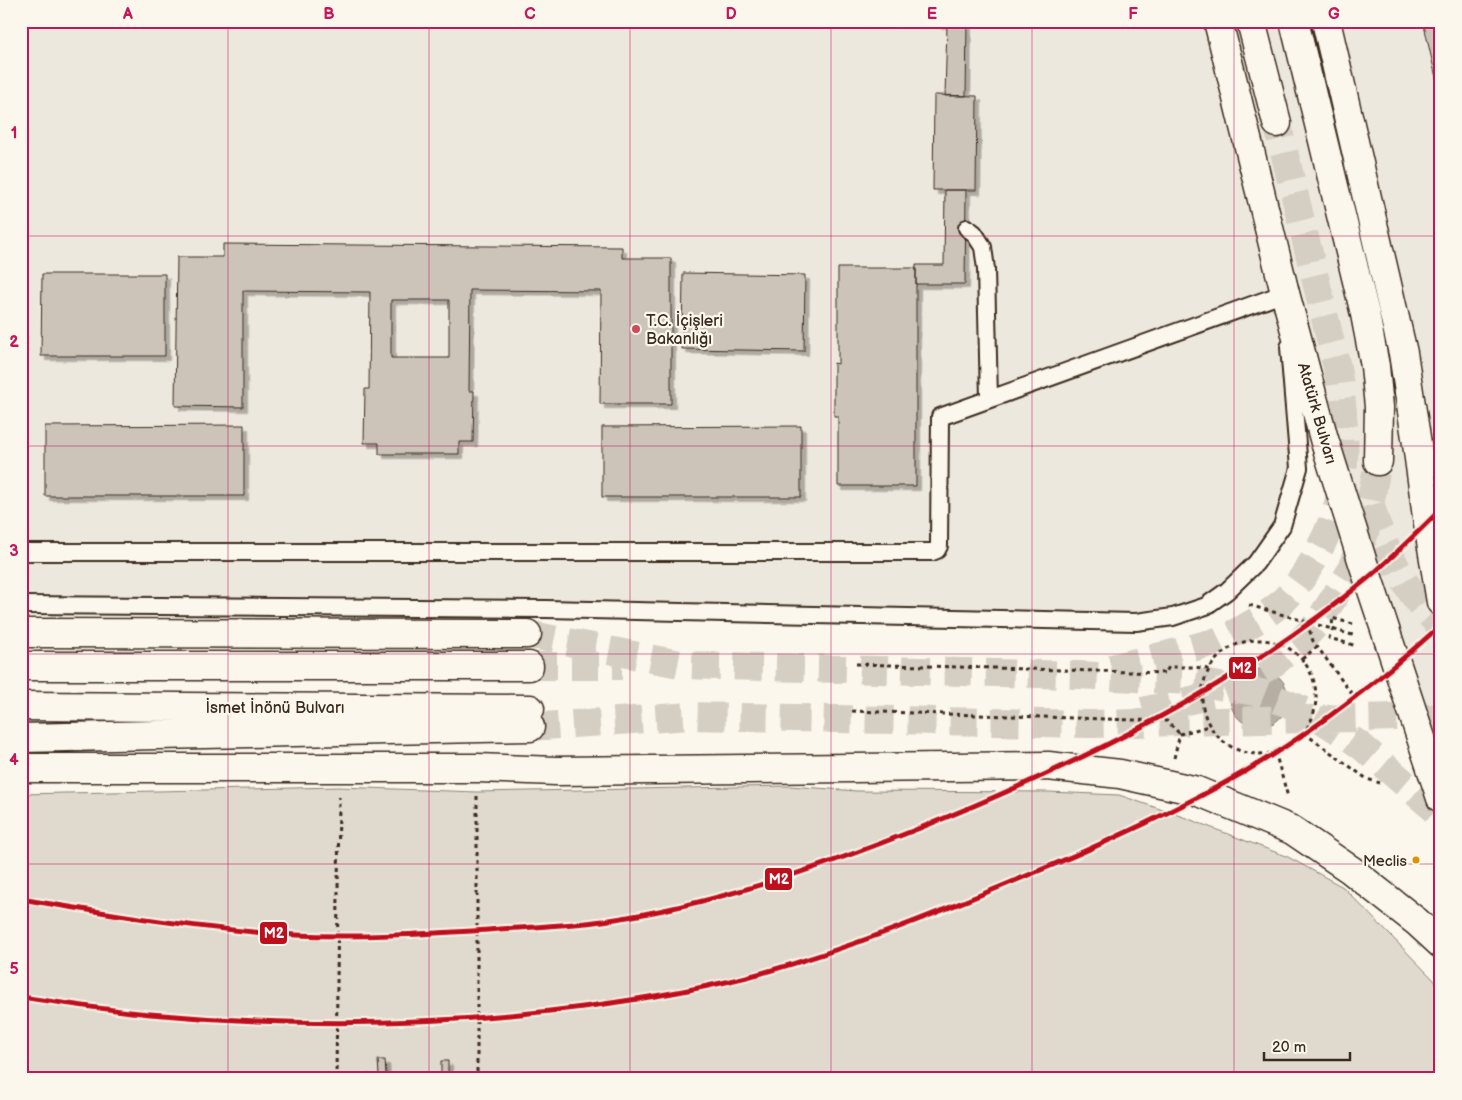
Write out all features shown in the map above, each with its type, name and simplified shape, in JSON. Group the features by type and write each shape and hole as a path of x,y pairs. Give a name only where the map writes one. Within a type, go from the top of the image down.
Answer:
{"main road":[{"name":"Atatürk Bulvarı","path":"1218,21 1285,293 1324,439 1441,798"},
{"path":"1251,21 1276,124"},
{"path":"1294,21 1365,314 1379,407 1378,461"},
{"path":"1326,21 1403,353 1426,517 1441,602"},
{"path":"1426,517 1441,549"},
{"path":"21,633 527,634"},
{"path":"21,666 529,666"},
{"name":"İsmet İnönü Bulvarı","path":"21,706 530,718 21,738"},
{"path":"21,768 338,767 566,770 1048,766 1120,774 1198,791 1292,830 1352,870 1417,922 1441,944"}],"lane":[{"path":"967,228 974,233 983,247 986,269 989,399"},
{"path":"21,552 932,552 938,550 939,546 940,417 1285,293 1299,468 1282,526 1256,563 1227,591 1206,606 1173,617 1136,622 546,609 21,605"}],"path":[{"path":"1249,605 1359,637"},
{"path":"1357,646 1328,638 1333,629 1332,618 1361,627"},
{"path":"1307,623 1313,642 1354,697"},
{"path":"1248,641 1268,641 1286,647 1302,659 1313,676 1316,696 1314,715 1304,733 1290,746 1271,754 1253,754 1236,750 1220,740 1209,726 1202,710 1202,691 1209,669 1216,658 1231,648 1248,641"},
{"path":"1302,659 1317,647"},
{"path":"856,664 1165,674 1169,667 1209,669"},
{"path":"852,711 1167,721 1180,734"},
{"path":"1180,734 1209,726"},
{"path":"1304,733 1366,779 1380,783"},
{"path":"1172,763 1180,734"},
{"path":"1275,752 1290,804"},
{"path":"336,1079 338,767"},
{"path":"477,1079 478,768"}],"shaded area":[{"path":"21,21 1218,21 1221,34 1283,21 1441,21 1441,798 1285,296 1299,468 1282,526 1227,591 1173,617 21,605"},
{"path":"1253,669 1265,669 1280,677 1288,692 1288,704 1280,719 1265,727 1253,727 1238,719 1230,704 1230,692 1238,677"},
{"path":"790,786 857,791 1048,792 1119,795 1288,857 1343,887 1434,980 1441,990 1441,1079 21,1079 21,794 339,787 477,792"}],"building":[{"path":"765,21 967,21 966,96 945,96 947,24"},
{"path":"1423,21 1441,21 1441,91 1439,91"},
{"path":"934,95 977,96 976,190 933,190"},
{"path":"945,190 966,190 965,284 916,284 916,265 944,265"},
{"name":"T.C. İçişleri Bakanlığı","path":"223,244 622,247 622,258 671,258 671,404 600,404 601,291 470,290 469,391 474,391 473,442 459,442 459,454 379,454 379,443 364,443 365,389 369,389 370,292 243,291 243,407 175,406 177,257 223,257","holes":["391,300 449,300 449,358 391,358"]},
{"path":"838,268 916,268 916,486 838,486 838,416 834,416 834,363 838,364"},
{"path":"683,273 805,275 804,351 682,349"},
{"path":"42,274 165,274 165,356 41,356"},
{"path":"244,425 244,496 45,496 45,426"},
{"path":"801,426 801,497 602,497 602,427"},
{"path":"378,1060 385,1060 386,1075 379,1075"},
{"path":"441,1061 448,1061 448,1076 441,1076"},
{"path":"365,1074 457,1076 457,1079 365,1079"}],"tunnel":[{"path":"1111,668 1216,642 1245,628 1267,614 1280,604 1299,582 1325,538 1337,508 1344,463 1343,414 1337,367 1277,123"},
{"path":"1143,711 1213,695 1247,680 1274,663 1298,644 1317,624 1349,574 1365,533 1378,461"},
{"path":"1371,505 1389,553 1407,586 1429,615 1441,626"},
{"path":"527,634 684,665 1078,675 1190,681 1261,693 1313,714 1360,745 1432,807 1441,818"},
{"path":"529,666 622,666"},
{"path":"530,727 691,716 1091,724 1397,717 1441,718"}],"transit line":[{"name":"M2","path":"21,899 158,921 227,929 262,933 344,936 440,933 589,923 644,914 724,895 842,858 979,804 1038,778 1154,720 1265,654 1317,617 1378,570 1441,509"},
{"name":"M2","path":"21,997 118,1011 204,1018 312,1023 421,1021 475,1018 605,1004 695,989 740,979 860,942 956,905 1106,842 1191,801 1246,771 1297,739 1371,685 1441,625"}],"place":[{"name":"T.C. İçişleri Bakanlığı","path":"636,329"},
{"name":"Meclis","path":"1416,860"}]}
